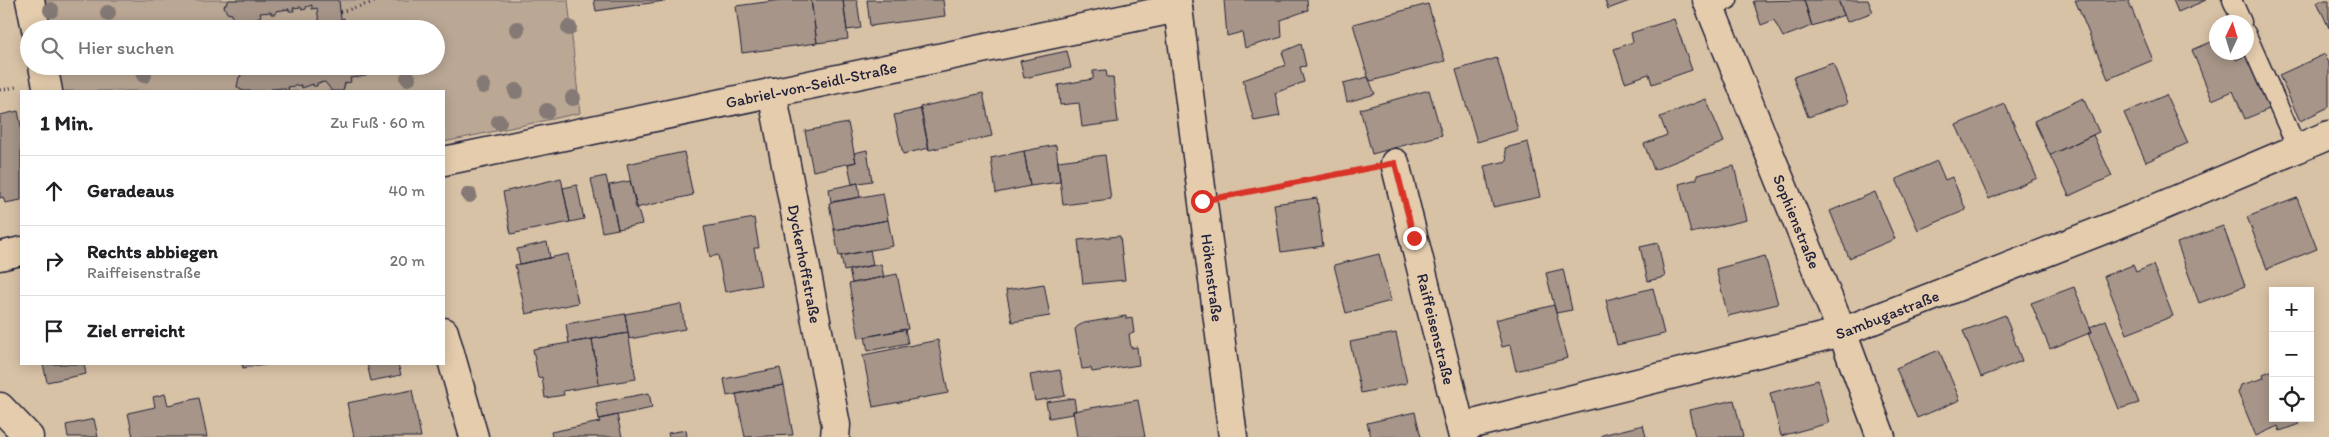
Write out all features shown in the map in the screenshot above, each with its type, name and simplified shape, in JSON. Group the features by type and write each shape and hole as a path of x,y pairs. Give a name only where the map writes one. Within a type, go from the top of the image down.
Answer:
{"street":[{"path":"30,0 34,20"},
{"name":"Sophienstraße","path":"1715,2 1881,437"},
{"name":"Gabriel-von-Seidl-Straße","path":"445,161 1178,4"},
{"name":"Höhenstraße","path":"1178,4 1233,437"},
{"path":"45,75 48,90"},
{"name":"Dyckerhoffstraße","path":"772,92 836,425 835,437"},
{"name":"Sambugastraße","path":"1462,432 1842,332 2131,219 2329,135"},
{"name":"Raiffeisenstraße","path":"1395,163 1462,432"},
{"path":"0,256 20,251"},
{"path":"445,336 474,437"},
{"path":"0,407 29,437"}],"lane":[{"path":"2232,0 2239,15"},
{"path":"2254,51 2297,148"}],"path":[{"path":"340,12 381,0"},
{"path":"1202,201 1395,163"}],"shaded area":[{"path":"40,0 568,0 580,113 445,142 445,90 58,90 55,75 445,75 445,20 44,20"}],"building":[{"path":"229,0 336,0 339,1 341,19 344,18 344,20 319,20 317,8 312,9 312,5 302,10 301,7 293,8 294,11 289,11 289,9 276,11 276,14 271,14 271,12 260,13 261,16 255,20 233,20 232,14 227,13 224,6"},
{"path":"594,0 671,0 596,11"},
{"path":"781,0 811,0 817,43 742,53 736,6"},
{"path":"811,0 843,0 848,39 817,43"},
{"path":"843,0 857,0 861,28 847,30"},
{"path":"867,0 943,0 945,16 870,26"},
{"path":"1224,0 1307,0 1308,10 1281,20 1282,37 1245,48 1242,32 1227,36"},
{"path":"1605,0 1632,0 1608,9"},
{"path":"1804,0 1812,26 1783,37 1774,20 1761,25 1753,1"},
{"path":"1804,0 1838,0 1844,15 1812,26"},
{"path":"1838,0 1868,0 1873,12 1847,22"},
{"path":"2075,0 2128,0 2153,60 2108,79"},
{"path":"2173,0 2206,0 2178,12"},
{"path":"2329,0 2329,28 2317,2"},
{"path":"1428,4 1445,61 1371,81 1368,77 1353,24"},
{"path":"1674,19 1692,70 1652,84 1649,74 1625,82 1614,49 1633,42 1631,33"},
{"path":"2209,43 2209,60 2249,60 2269,109 2245,119 2233,91 2212,100 2192,50"},
{"path":"1301,44 1306,66 1300,67 1304,82 1275,93 1280,116 1254,121 1243,80 1286,65 1282,52"},
{"path":"1067,51 1071,68 1024,78 1020,61"},
{"path":"2325,54 2329,63 2329,107 2300,121 2279,75"},
{"path":"1497,58 1518,130 1477,142 1456,70"},
{"path":"1833,63 1848,103 1808,117 1793,77"},
{"path":"1106,70 1107,77 1113,77 1118,122 1082,127 1079,103 1060,105 1058,85 1093,79 1093,71"},
{"path":"366,76 350,78 351,82 345,83 343,90 331,90 325,82 317,83 317,86 313,86 313,84 302,88 301,85 288,87 289,90 284,88 242,90 237,87 239,77"},
{"path":"1368,77 1375,94 1347,102 1343,83"},
{"path":"1429,90 1442,135 1372,154 1360,109"},
{"path":"983,93 992,136 929,150 920,107"},
{"path":"2166,95 2188,143 2146,162 2124,113"},
{"path":"2083,98 2099,132 2050,155 2034,121"},
{"path":"1706,99 1724,142 1654,170 1644,144 1667,135 1660,117"},
{"path":"2005,104 2037,178 1989,199 1956,125"},
{"path":"921,109 929,148 903,154 894,115"},
{"path":"18,111 20,121 20,200 5,203 3,197 0,198 0,115"},
{"path":"848,123 856,162 813,171 805,131"},
{"path":"2093,135 2112,176 2069,196 2050,155"},
{"path":"1528,142 1540,197 1493,207 1484,166 1507,161 1505,148"},
{"path":"1056,145 1060,182 1030,186 1024,151"},
{"path":"867,150 872,181 852,184 848,164 856,162 854,153"},
{"path":"1024,151 1030,186 996,193 991,158"},
{"path":"684,152 693,195 636,208 627,164"},
{"path":"1105,155 1111,199 1063,205 1058,161"},
{"path":"1937,161 1945,180 1952,177 1966,210 1918,230 1896,179"},
{"path":"1734,166 1747,220 1691,233 1679,184 1697,179 1697,175"},
{"path":"606,176 618,229 602,232 591,179"},
{"path":"561,178 570,222 511,234 503,192"},
{"path":"630,181 642,224 618,229 609,185"},
{"path":"858,183 860,197 831,202 829,189"},
{"path":"577,185 584,219 570,222 563,188"},
{"path":"1875,192 1895,239 1849,258 1830,211"},
{"path":"883,193 888,220 834,230 829,203"},
{"path":"1317,198 1323,246 1281,252 1274,204"},
{"path":"2297,198 2317,249 2267,269 2247,217"},
{"path":"754,218 759,248 754,248 761,285 725,292 718,255 710,257 704,227"},
{"path":"888,220 893,246 839,256 834,230"},
{"path":"2223,226 2245,286 2199,303 2177,243"},
{"path":"1120,236 1125,280 1083,284 1078,240"},
{"path":"547,242 550,258 520,264 517,249"},
{"path":"1658,243 1665,277 1648,281 1640,247"},
{"path":"870,250 873,265 844,271 841,256"},
{"path":"568,254 578,303 526,314 515,265"},
{"path":"1379,254 1391,301 1346,313 1334,265"},
{"path":"1765,256 1778,304 1728,316 1716,269"},
{"path":"881,264 884,277 852,283 849,270"},
{"path":"2133,265 2136,272 2153,265 2173,316 2127,334 2104,276"},
{"path":"1563,269 1572,310 1556,313 1546,273"},
{"path":"897,274 908,329 859,338 849,284"},
{"path":"1044,284 1050,316 1012,322 1006,290"},
{"path":"2074,287 2092,332 2050,349 2031,303"},
{"path":"1653,288 1664,334 1617,345 1606,300"},
{"path":"681,304 685,329 629,339 625,314"},
{"path":"1554,305 1568,358 1516,371 1510,345 1502,347 1495,320"},
{"path":"625,314 628,333 569,343 566,324"},
{"path":"2005,315 2022,361 1981,377 1963,331"},
{"path":"1126,316 1126,319 1132,318 1134,333 1129,334 1131,348 1137,347 1139,365 1092,372 1091,368 1082,369 1075,329 1084,323"},
{"path":"2106,320 2139,403 2119,409 2088,333 2092,332 2090,327"},
{"path":"905,329 908,343 868,351 865,337"},
{"path":"628,333 636,379 599,385 592,339"},
{"path":"1396,333 1407,383 1361,393 1350,342"},
{"path":"592,339 599,385 563,391 564,395 545,398 542,377 538,378 533,349"},
{"path":"938,340 948,393 873,407 863,355"},
{"path":"1939,350 1960,400 1917,418 1896,368"},
{"path":"43,365 84,365 86,374 47,382"},
{"path":"242,365 265,365 243,368"},
{"path":"367,365 398,365 401,375 371,381"},
{"path":"780,368 784,385 727,396 724,379"},
{"path":"1060,370 1065,396 1035,401 1030,375"},
{"path":"2269,372 2269,422 2298,422 2299,424 2280,431 2278,426 2256,436 2238,393 2241,385 2264,378 2263,374"},
{"path":"1818,380 1829,423 1781,436 1770,393"},
{"path":"784,385 793,435 745,437 736,394"},
{"path":"412,390 421,437 354,437 347,403"},
{"path":"649,393 652,408 599,419 596,403"},
{"path":"165,394 168,405 199,398 207,437 133,437 128,413 155,407 153,397"},
{"path":"1074,398 1076,411 1073,411 1073,414 1049,418 1046,402"},
{"path":"1138,400 1145,437 1077,437 1073,411"},
{"path":"1734,400 1743,437 1695,437 1689,410"},
{"path":"1415,412 1421,437 1371,437 1367,423"},
{"path":"617,415 622,437 552,437 551,432 600,422 599,419"},
{"path":"94,419 98,437 68,437 66,425"},
{"path":"1643,425 1646,437 1602,437 1602,435"},
{"path":"686,430 687,437 669,437 668,433"}],"route":[{"path":"1202,201 1395,163 1414,238"}]}
